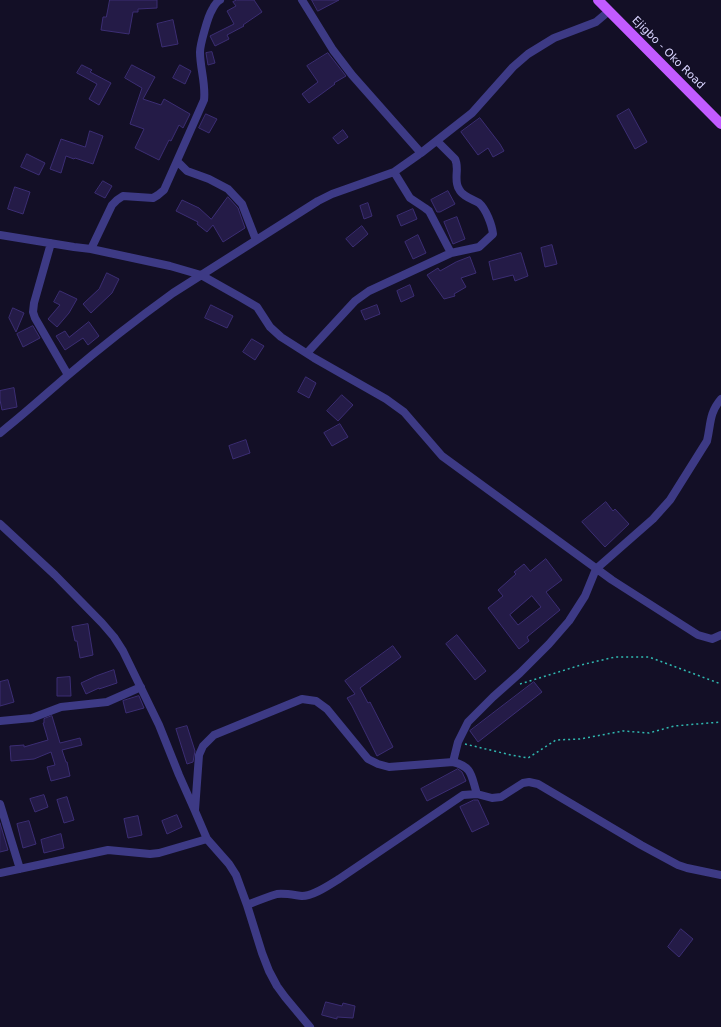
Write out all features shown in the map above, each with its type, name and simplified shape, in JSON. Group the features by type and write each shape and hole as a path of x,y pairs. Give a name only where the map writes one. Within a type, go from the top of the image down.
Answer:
{"main road":[{"name":"Ejigbo - Oko Road","path":"598,0 721,124"}],"street":[{"path":"91,249 112,205 117,200 123,196 153,198 164,190 204,100 205,92 200,54 201,47 211,10 217,1 220,0"},
{"path":"302,0 352,75 421,153"},
{"path":"0,433 68,375 152,307 318,201 332,194 394,172 437,141 472,113 513,67 528,54 554,38 596,22 609,11"},
{"path":"307,353 355,301 369,291 451,253 479,247 493,234 484,208 461,193 456,182 457,163 455,159 437,141"},
{"path":"177,161 189,172 209,179 228,189 242,204 256,240"},
{"path":"394,172 410,198 429,211 451,253"},
{"path":"0,234 91,249 170,266 201,275 257,308 270,327 281,337 386,399 404,412 442,456 596,569 698,635 712,639 721,635"},
{"path":"51,243 34,303 33,312 68,375"},
{"path":"453,762 458,742 468,722 550,644 569,621 585,596 596,569 653,519 670,500 707,441 711,415 721,399"},
{"path":"0,524 55,575 102,623 123,651 159,725 207,839 229,864 236,875 269,971 285,997 310,1027"},
{"path":"0,720 32,718 61,707 107,702 141,687"},
{"path":"195,810 199,755 203,746 214,735 302,699 316,701 327,709 368,759 389,767 453,762 461,764 469,770 477,794"},
{"path":"247,905 278,894 303,896 310,894 328,886 463,795 477,794 492,798 501,797 523,783 529,782 538,784 641,845 678,865 721,875"},
{"path":"0,804 20,869"},
{"path":"0,873 108,850 150,854 159,853 207,839"}],"path":[{"path":"514,686 580,665 615,656 649,657 721,684"},
{"path":"458,742 528,758 556,740 580,739 623,731 649,733 674,726 721,722"}],"building":[{"path":"110,0 157,0 157,8 138,9 138,12 133,12 129,34 101,30 103,17 106,17"},
{"path":"237,0 254,0 262,12 243,25 244,26 227,35 229,39 215,46 210,36 234,24 227,11 236,6 233,2"},
{"path":"312,0 339,0 318,11"},
{"path":"173,20 178,44 162,47 157,24"},
{"path":"212,52 215,63 208,65 206,53"},
{"path":"328,53 346,76 334,83 335,84 309,103 302,94 318,82 307,66"},
{"path":"82,65 92,70 90,72 111,83 99,105 89,99 97,84 77,73"},
{"path":"132,65 155,77 143,99 161,105 164,99 190,114 183,128 179,125 171,141 169,140 159,160 135,148 144,129 130,124 142,88 125,78"},
{"path":"180,65 191,71 185,84 173,78"},
{"path":"629,109 647,142 635,149 617,116"},
{"path":"206,114 217,119 209,133 199,128"},
{"path":"480,118 504,151 493,157 488,148 478,155 461,132"},
{"path":"343,130 348,137 338,144 333,138"},
{"path":"90,131 103,136 93,164 66,156 61,173 50,169 61,139 85,147"},
{"path":"27,154 45,163 39,175 21,167"},
{"path":"103,181 112,186 105,198 95,193"},
{"path":"15,187 30,192 23,214 8,209"},
{"path":"448,191 455,204 440,212 437,212 431,200"},
{"path":"228,197 238,208 245,228 223,242 213,225 207,232 197,224 198,222 176,211 182,200 199,208 211,219"},
{"path":"368,203 372,216 364,219 360,206"},
{"path":"413,209 417,219 401,226 397,216"},
{"path":"457,217 465,239 453,244 444,222"},
{"path":"362,226 368,234 353,247 346,239"},
{"path":"418,235 426,253 413,259 405,242"},
{"path":"552,245 557,264 545,267 541,248"},
{"path":"521,253 528,276 515,281 513,275 493,280 489,262"},
{"path":"470,257 476,273 461,278 466,287 454,294 455,296 444,299 427,275 438,268 440,271 456,262"},
{"path":"107,273 119,279 112,293 91,313 83,304 99,289"},
{"path":"410,285 414,296 401,302 397,291"},
{"path":"60,291 77,299 69,313 57,327 48,319 60,305 54,302"},
{"path":"211,305 233,316 227,328 205,318"},
{"path":"377,305 380,314 365,320 361,311"},
{"path":"13,308 24,313 16,332 9,318"},
{"path":"89,322 99,336 88,345 83,338 65,350 56,336 65,331 69,337"},
{"path":"33,326 40,338 23,347 17,334"},
{"path":"252,339 264,346 255,360 243,352"},
{"path":"306,377 316,383 309,398 298,392"},
{"path":"14,388 17,407 2,410 0,391"},
{"path":"342,395 353,405 338,421 327,411"},
{"path":"340,424 348,437 332,446 324,433"},
{"path":"246,440 250,453 233,459 229,446"},
{"path":"606,502 613,511 615,509 629,524 605,547 582,522"},
{"path":"546,559 562,580 546,592 560,610 527,637 529,641 519,649 488,608 503,596 498,590 516,574 514,572 524,564 530,571","holes":["532,596 541,607 518,625 510,615"]},
{"path":"88,624 93,655 80,658 77,641 75,641 72,627"},
{"path":"457,635 486,671 475,680 446,644"},
{"path":"393,646 401,657 360,688 368,703 370,702 393,747 377,756 347,698 355,694 345,681"},
{"path":"114,670 117,683 99,688 86,694 81,683"},
{"path":"70,677 71,696 57,696 57,678"},
{"path":"8,680 14,702 0,706 0,682"},
{"path":"534,682 542,692 478,742 470,731"},
{"path":"139,696 144,708 126,713 123,701"},
{"path":"52,716 60,743 80,738 82,745 62,750 67,762 70,776 51,781 47,767 55,765 51,752 34,759 11,761 10,746 24,745 24,747 48,740 43,723 44,719"},
{"path":"187,726 195,751 193,762 187,764 176,729"},
{"path":"458,769 462,772 466,781 427,801 421,789"},
{"path":"44,795 48,807 35,812 30,799"},
{"path":"67,797 74,820 64,823 57,800"},
{"path":"474,800 478,800 489,824 472,832 460,807"},
{"path":"177,815 182,827 167,834 162,821"},
{"path":"138,816 142,835 128,838 124,819"},
{"path":"29,821 36,844 23,848 17,824"},
{"path":"0,823 8,850 0,852"},
{"path":"61,834 64,848 44,853 41,840"},
{"path":"681,929 693,939 679,957 668,947"},
{"path":"326,1002 342,1006 343,1003 355,1006 353,1018 337,1017 337,1019 322,1015"}]}
